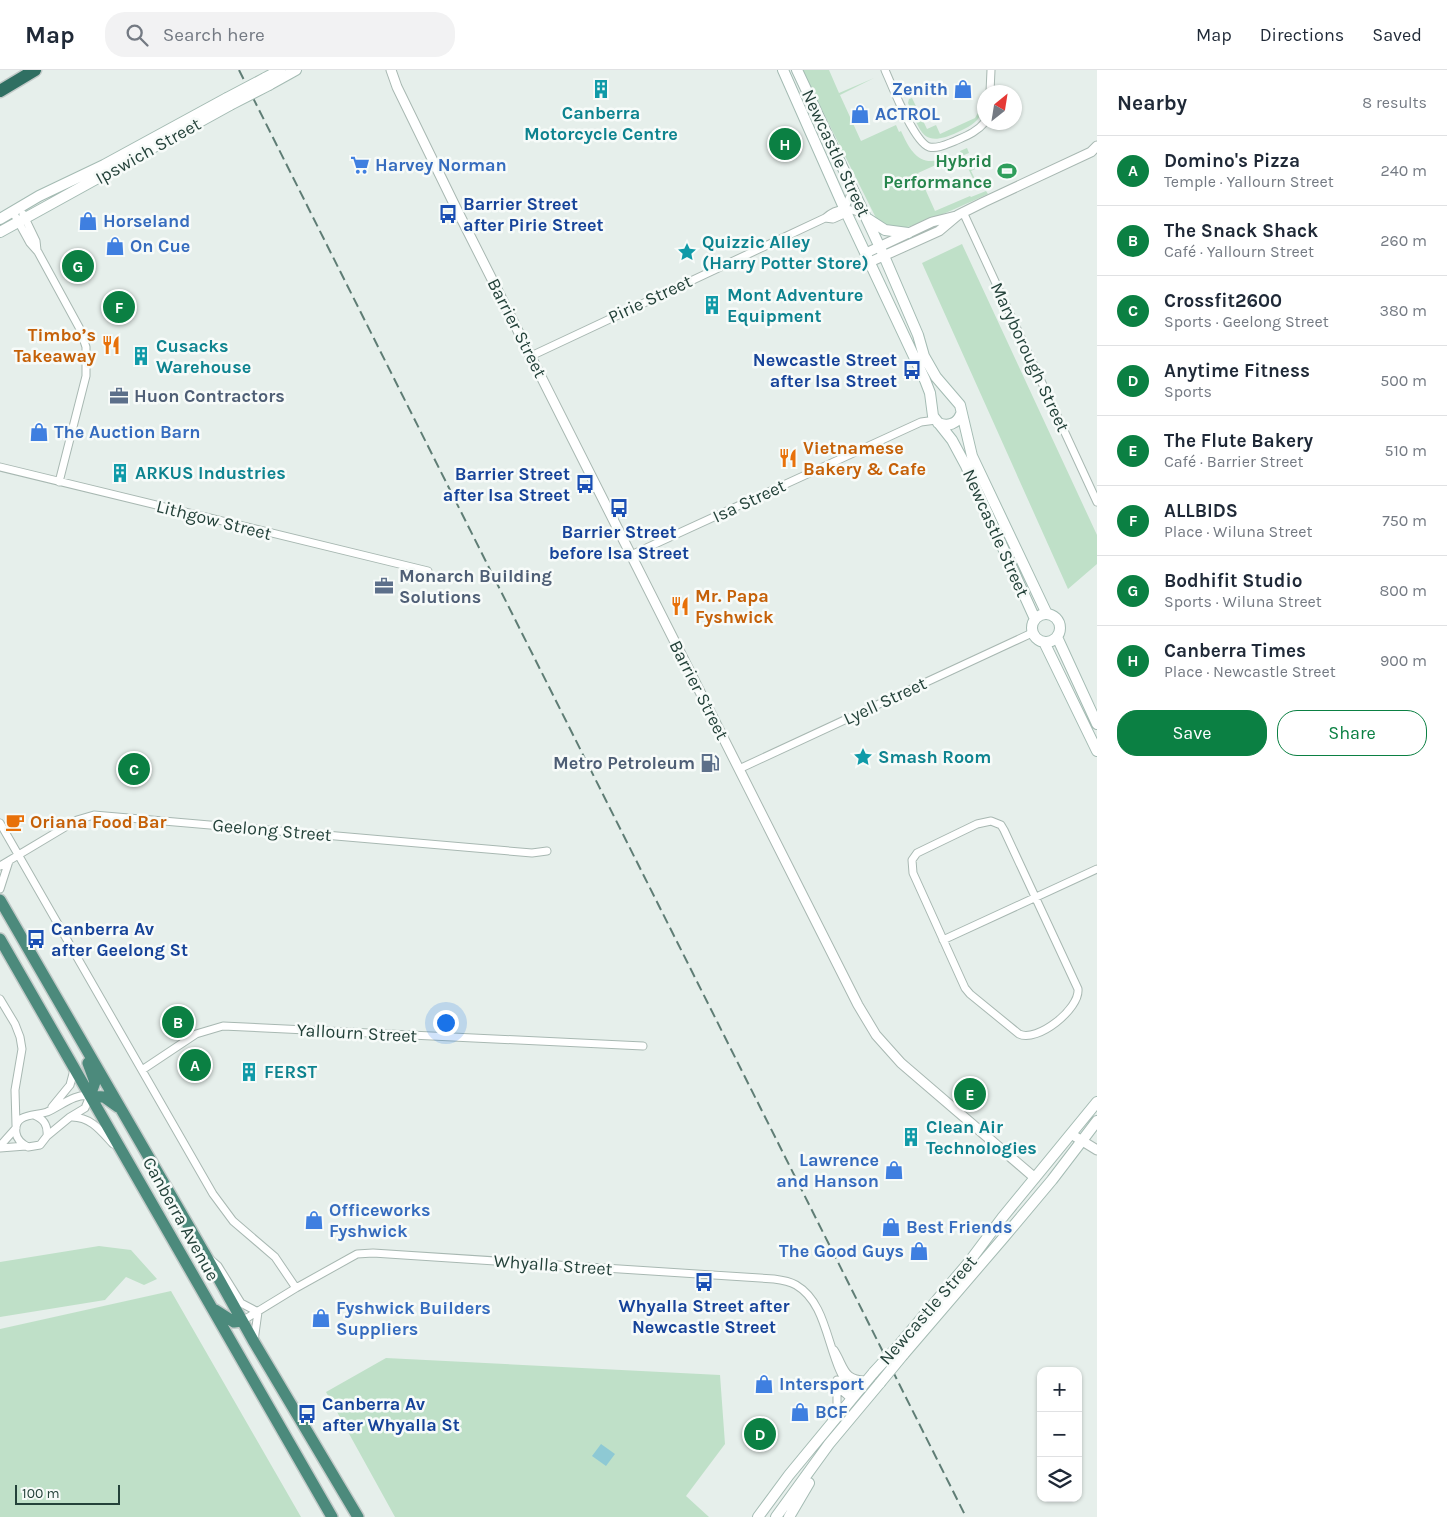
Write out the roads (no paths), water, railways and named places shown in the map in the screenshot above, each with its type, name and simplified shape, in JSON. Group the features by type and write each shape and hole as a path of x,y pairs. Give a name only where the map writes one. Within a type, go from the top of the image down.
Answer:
{"highway":[{"path":"0,91 35,70"},
{"name":"Canberra Avenue","path":"0,900 122,1109 254,1342 358,1517"},
{"name":"Canberra Avenue","path":"0,939 332,1517"},
{"path":"72,1024 95,1082 90,1096 104,1097 122,1109"},
{"path":"210,1306 234,1322 242,1321"},
{"path":"236,1350 237,1326 242,1321"}],"main road":[{"name":"Ipswich Street","path":"267,81 280,70"},
{"name":"Ipswich Street","path":"0,232 22,221 113,165 267,81 296,70"},
{"name":"Newcastle Street","path":"783,70 845,210 926,380 935,415 952,440 966,466 1035,619"},
{"name":"Newcastle Street","path":"797,70 880,246 918,335 927,362 936,377 960,405 972,456 1047,614"},
{"name":"Ipswich Street","path":"0,219 40,196 113,165"},
{"path":"866,217 886,231 908,233"},
{"path":"953,397 940,397 934,402 935,415 947,425 958,420 961,414"},
{"path":"1040,615 1054,616 1059,622 1060,630 1057,637 1051,641 1044,642 1037,639 1032,632 1032,624 1035,619 1040,615"},
{"path":"1057,637 1097,724"},
{"path":"1044,642 1097,751"},
{"name":"Newcastle Street","path":"776,1517 829,1444 880,1383 900,1351 1002,1218 1097,1102"},
{"name":"Newcastle Street","path":"758,1517 867,1380 900,1351 1005,1236 1097,1121"},
{"path":"1005,1236 1032,1193 1035,1178 1045,1178 1069,1157"},
{"name":"Whyalla Street","path":"853,1397 861,1404"},
{"path":"789,1517 829,1444"}],"street":[{"path":"386,70 397,87"},
{"name":"Barrier Street","path":"391,70 397,87 531,356 858,1005 876,1035 901,1064 1035,1178"},
{"path":"885,70 914,133 925,145 933,147 944,146 977,130"},
{"path":"990,85 991,70"},
{"path":"868,257 884,256 939,231 961,214 992,198 1095,151"},
{"path":"853,189 845,210 853,210 866,217"},
{"path":"16,210 36,241 38,251 80,329 86,347 86,376 59,482"},
{"name":"Pirie Street","path":"531,356 825,218 832,219 842,215 845,210"},
{"path":"868,257 880,246 908,233 932,222 961,214"},
{"name":"Maryborough Street","path":"961,214 1097,502"},
{"name":"Isa Street","path":"631,556 935,415"},
{"name":"Lithgow Street","path":"0,468 428,571"},
{"name":"Lyell Street","path":"739,770 1032,632"},
{"name":"Geelong Street","path":"0,866 77,820 94,815 532,853 546,851"},
{"path":"991,821 1001,825 1035,898 1078,989 1078,994 1059,1022 1028,1036 1022,1036 965,988 913,873 912,860 916,853 923,849 972,826 991,821"},
{"path":"0,823 225,1213 275,1257 296,1288"},
{"path":"0,859 9,861 0,889"},
{"path":"943,940 1097,868"},
{"path":"0,999 15,1024 20,1037 22,1049 15,1090 16,1136 19,1141 28,1146"},
{"name":"Yallourn Street","path":"142,1070 196,1034 223,1026 643,1046"},
{"path":"46,1112 73,1079 74,1070 67,1056"},
{"path":"15,1090 18,1105 31,1115 44,1120 47,1125 47,1136"},
{"path":"78,1096 90,1096 85,1108 70,1117 47,1136 40,1145 0,1147 23,1117 46,1112 78,1096"},
{"path":"70,1117 84,1118 93,1123 127,1159"},
{"path":"1070,1134 1097,1150"},
{"name":"Whyalla Street","path":"242,1321 357,1254 373,1253 788,1281 807,1294 818,1311 829,1341 837,1380 837,1405 831,1423"},
{"path":"206,1256 218,1266 241,1302 258,1312 254,1342"},
{"name":"Whyalla Street","path":"829,1341 849,1377 856,1380 867,1380"},
{"name":"Whyalla Street","path":"835,1363 853,1397"},
{"name":"Whyalla Street","path":"837,1380 842,1391 853,1397"}],"water":[{"path":"601,1444 615,1454 606,1466 592,1456"}],"railway":[{"path":"239,70 966,1517"}],"place":[{"name":"Canberra Motorcycle Centre","path":"601,89"},
{"name":"Zenith","path":"963,89"},
{"name":"ACTROL","path":"860,114"},
{"name":"Canberra Times","path":"785,144"},
{"name":"Harvey Norman","path":"360,165"},
{"name":"Hybrid Performance","path":"1007,171"},
{"name":"Barrier Street after Pirie Street","path":"448,214"},
{"name":"Horseland","path":"88,221"},
{"name":"On Cue","path":"115,246"},
{"name":"Quizzic Alley (Harry Potter Store)","path":"687,252"},
{"name":"Bodhifit Studio","path":"78,266"},
{"name":"Mont Adventure Equipment","path":"712,305"},
{"name":"ALLBIDS","path":"119,307"},
{"name":"Timbo’s Takeaway","path":"111,345"},
{"name":"Cusacks Warehouse","path":"141,356"},
{"name":"Newcastle Street after Isa Street","path":"912,370"},
{"name":"Huon Contractors","path":"119,396"},
{"name":"The Auction Barn","path":"39,432"},
{"name":"Vietnamese Bakery & Cafe","path":"788,458"},
{"name":"ARKUS Industries","path":"120,473"},
{"name":"Barrier Street after Isa Street","path":"585,484"},
{"name":"Barrier Street before Isa Street","path":"619,508"},
{"name":"Monarch Building Solutions","path":"384,586"},
{"name":"Mr. Papa Fyshwick","path":"680,606"},
{"name":"Smash Room","path":"863,757"},
{"name":"Metro Petroleum","path":"710,763"},
{"name":"Crossfit2600","path":"134,769"},
{"name":"Oriana Food Bar","path":"15,822"},
{"name":"Canberra Av after Geelong St","path":"36,939"},
{"name":"The Snack Shack","path":"178,1022"},
{"name":"Domino's Pizza","path":"195,1065"},
{"name":"FERST","path":"249,1072"},
{"name":"The Flute Bakery","path":"970,1094"},
{"name":"Clean Air Technologies","path":"911,1137"},
{"name":"Lawrence and Hanson","path":"894,1170"},
{"name":"Officeworks Fyshwick","path":"314,1220"},
{"name":"Best Friends","path":"891,1227"},
{"name":"The Good Guys","path":"919,1251"},
{"name":"Whyalla Street after Newcastle Street","path":"704,1282"},
{"name":"Fyshwick Builders Suppliers","path":"321,1318"},
{"name":"Intersport","path":"764,1384"},
{"name":"BCF","path":"800,1412"},
{"name":"Canberra Av after Whyalla St","path":"307,1414"},
{"name":"Anytime Fitness","path":"760,1434"}]}
